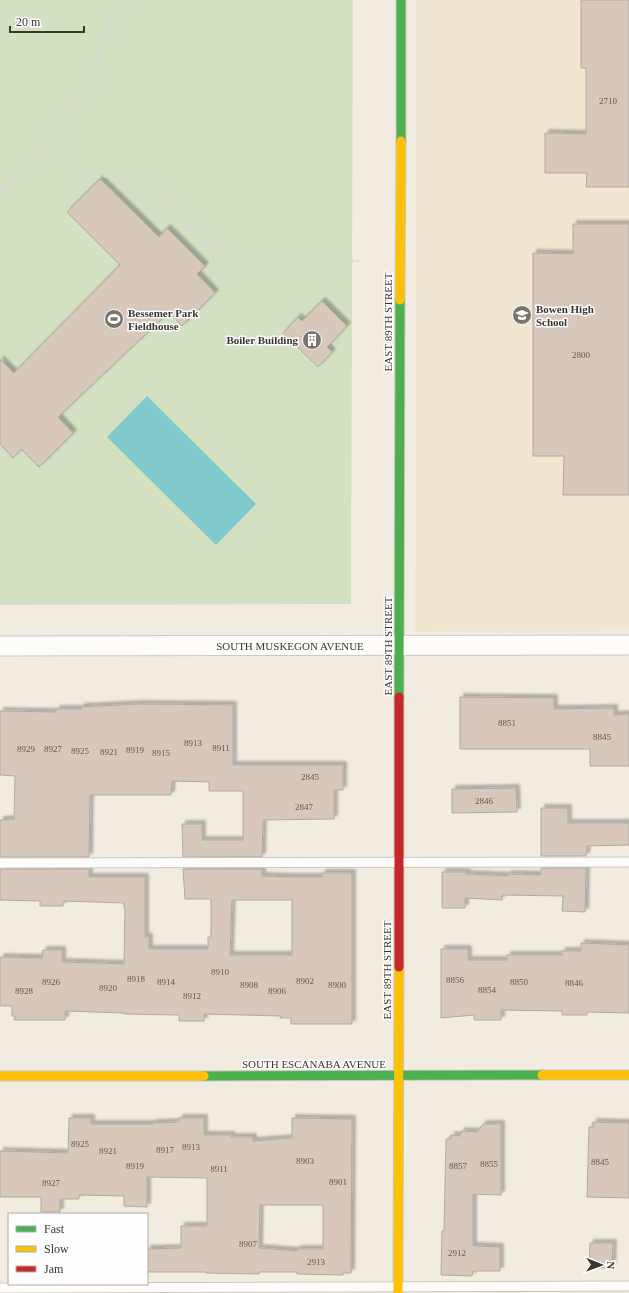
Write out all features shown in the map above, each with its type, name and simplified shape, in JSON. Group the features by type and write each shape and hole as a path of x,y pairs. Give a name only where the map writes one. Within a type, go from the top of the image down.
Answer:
{"street":[{"name":"EAST 89TH STREET","path":"398,1290 401,0"},
{"name":"SOUTH MUSKEGON AVENUE","path":"0,646 629,645"},
{"name":"SOUTH ESCANABA AVENUE","path":"0,1076 629,1075"}],"lane":[{"path":"0,863 629,862"},
{"path":"0,1288 398,1290 629,1286"}],"path":[{"path":"0,192 24,166 72,105 92,72 106,37 115,0"},
{"path":"39,147 59,162 76,171 126,180 149,188 166,198 196,234 211,246 241,260 260,262 359,261"}],"shaded area":[{"name":"Bowen High School","path":"416,0 629,0 629,631 415,632"}],"green space":[{"path":"0,0 353,0 351,604 0,605"}],"water":[{"path":"147,396 256,504 216,545 107,437"}],"building":[{"path":"581,0 629,0 629,187 586,187 587,173 545,173 545,133 586,134 586,68 581,68"},
{"name":"Bessemer Park Fieldhouse","path":"100,179 159,237 167,228 205,266 197,274 215,293 182,326 169,312 58,417 73,433 39,467 21,449 13,458 0,444 0,359 14,373 120,265 67,212"},
{"path":"573,224 629,224 629,495 563,495 564,456 533,456 533,253 573,254"},
{"name":"Boiler Building","path":"322,301 347,326 327,347 332,352 318,367 283,333 298,317 302,321"},
{"path":"460,697 554,698 554,709 614,708 614,715 629,714 629,766 590,766 590,749 460,749"},
{"path":"139,704 233,705 233,765 343,765 343,790 334,790 334,819 263,820 262,857 183,857 182,824 202,824 202,840 243,840 243,791 209,791 209,782 172,781 171,795 90,795 89,857 0,857 0,820 14,819 15,776 0,775 0,711 56,712 56,709 81,709 81,707"},
{"path":"516,788 517,812 452,813 452,789"},
{"path":"541,808 568,808 568,823 629,823 629,845 587,846 586,856 541,856"},
{"path":"541,868 586,868 585,912 562,911 563,896 502,895 502,900 465,898 465,908 442,908 442,872 466,872 466,874 508,876 508,874 541,875"},
{"path":"0,869 89,869 89,877 145,877 145,937 149,937 149,949 208,949 208,937 211,937 211,899 185,899 183,869 262,869 262,876 291,877 322,877 322,873 352,873 352,1024 291,1024 291,1018 280,1018 281,1016 204,1014 204,1021 179,1021 179,1015 65,1011 65,1020 14,1020 15,1016 12,1016 12,1006 0,1006 0,957 42,958 43,950 62,950 62,962 124,964 125,908 124,903 63,901 63,906 40,906 40,901 0,900","holes":["232,900 292,900 292,955 230,955"]},
{"path":"581,943 629,945 629,1013 587,1012 587,1015 562,1015 562,1011 501,1010 501,1020 474,1020 474,1015 441,1018 441,949 468,949 468,960 507,960 507,955 562,955 562,951 581,951"},
{"path":"69,1118 91,1118 91,1124 153,1124 179,1122 179,1118 204,1118 204,1135 253,1137 253,1141 292,1138 292,1118 352,1119 351,1273 343,1273 343,1275 297,1274 297,1272 259,1272 259,1274 148,1272 148,1249 181,1248 181,1226 207,1226 207,1178 147,1177 147,1207 124,1206 124,1196 79,1195 79,1199 60,1199 60,1212 41,1212 41,1197 0,1197 0,1151 68,1153","holes":["260,1205 323,1205 323,1249 297,1249 297,1251 259,1248"]},
{"path":"593,1122 629,1123 629,1198 587,1197 589,1127 593,1127"},
{"path":"483,1124 501,1124 501,1195 473,1194 473,1246 500,1247 500,1271 473,1271 472,1276 441,1275 442,1231 444,1231 446,1139 451,1139 451,1135 460,1136 461,1131 477,1132"},
{"path":"590,1243 613,1243 612,1268 589,1268"}],"traffic: fast":[{"path":"401,0 401,141"},
{"path":"399,697 400,300"},
{"path":"204,1076 542,1075"}],"traffic: slow":[{"path":"400,300 401,141"},
{"path":"398,1293 399,967"},
{"path":"542,1075 629,1075"},
{"path":"0,1076 204,1076"}],"traffic: jam":[{"path":"399,697 399,967"}],"place":[{"name":"Bowen High School","path":"522,315"},
{"name":"Bessemer Park Fieldhouse","path":"114,319"},
{"name":"Boiler Building","path":"312,340"}]}
